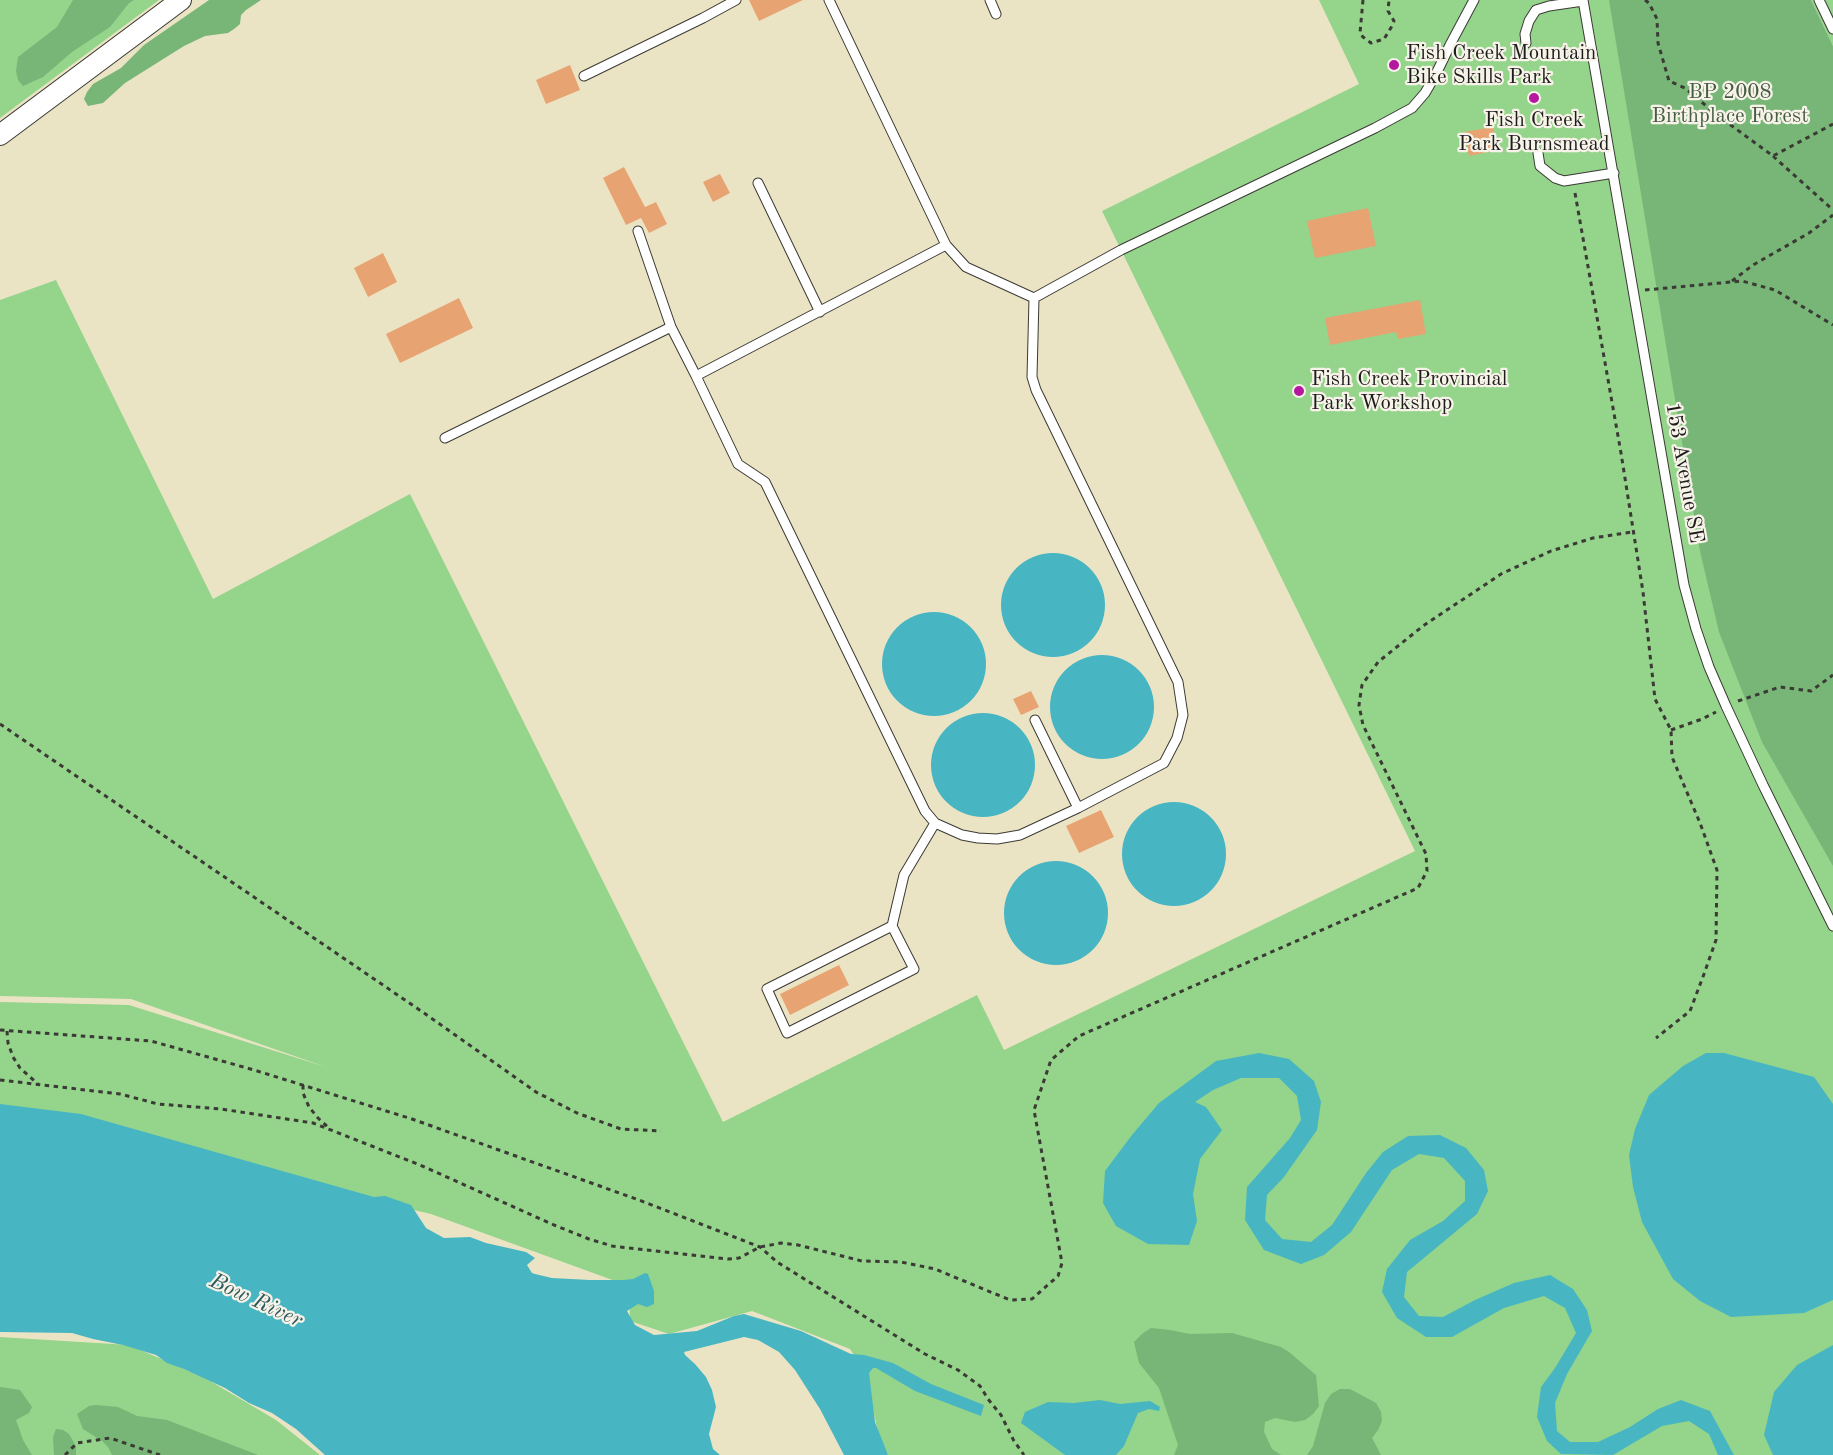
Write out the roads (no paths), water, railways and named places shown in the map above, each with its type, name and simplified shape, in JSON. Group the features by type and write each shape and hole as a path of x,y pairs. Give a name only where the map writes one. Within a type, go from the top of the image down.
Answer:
{"street":[{"path":"0,135 181,0"}],"lane":[{"path":"584,76 736,0"},
{"path":"829,0 946,245 966,267 1034,298"},
{"path":"990,0 996,14"},
{"path":"1034,298 1121,250 1375,129 1405,112 1425,93 1474,0"},
{"path":"1526,43 1525,34 1536,10 1583,0"},
{"name":"153 Avenue SE","path":"1583,0 1684,585 1709,667 1726,706 1833,926"},
{"path":"1820,0 1833,29"},
{"path":"1538,153 1540,166 1555,178 1564,181 1614,173"},
{"path":"758,183 820,312"},
{"path":"638,231 670,327 738,464 765,482 924,811 935,823 962,835 978,838 997,839 1020,835 1164,763 1177,738 1183,715 1178,682 1036,390 1032,377 1034,298"},
{"path":"696,376 946,245"},
{"path":"445,438 670,327"},
{"path":"1035,720 1078,808"},
{"path":"892,926 767,989 787,1033 914,969 892,926 904,874 935,823"}],"water":[{"path":"1053,553 1073,557 1090,568 1101,585 1105,605 1101,625 1090,642 1073,653 1053,657 1033,653 1016,642 1005,625 1001,605 1005,585 1016,568 1033,557"},
{"path":"934,612 954,616 971,627 982,644 986,664 982,684 971,701 954,712 934,716 914,712 897,701 886,684 882,664 886,644 897,627 914,616"},
{"path":"1102,655 1122,659 1139,670 1150,687 1154,707 1150,727 1139,744 1122,755 1102,759 1082,755 1065,744 1054,727 1050,707 1054,687 1065,670 1082,659"},
{"path":"983,713 1003,717 1020,728 1031,745 1035,765 1031,785 1020,802 1003,813 983,817 963,813 946,802 935,785 931,765 935,745 946,728 963,717"},
{"path":"1174,802 1194,806 1211,817 1222,834 1226,854 1222,874 1211,891 1194,902 1174,906 1154,902 1137,891 1126,874 1122,854 1126,834 1137,817 1154,806"},
{"path":"1056,861 1076,865 1093,876 1104,893 1108,913 1104,933 1093,950 1076,961 1056,965 1036,961 1019,950 1008,933 1004,913 1008,893 1019,876 1036,865"},
{"path":"1259,1053 1289,1059 1314,1081 1321,1102 1317,1130 1284,1177 1267,1195 1265,1220 1282,1239 1311,1242 1332,1225 1366,1173 1383,1152 1408,1136 1440,1135 1466,1148 1484,1170 1488,1191 1477,1214 1407,1272 1404,1297 1419,1316 1443,1317 1514,1283 1550,1275 1573,1289 1587,1310 1592,1331 1567,1374 1555,1403 1557,1431 1570,1442 1598,1442 1630,1427 1658,1409 1681,1400 1710,1411 1734,1455 1718,1455 1709,1434 1689,1421 1662,1426 1613,1455 1561,1454 1547,1441 1537,1417 1541,1387 1576,1333 1565,1308 1544,1296 1504,1308 1452,1337 1426,1337 1397,1318 1382,1292 1387,1269 1410,1240 1443,1221 1465,1201 1465,1181 1444,1158 1419,1154 1392,1170 1351,1232 1324,1255 1301,1264 1264,1250 1245,1220 1247,1187 1290,1138 1301,1120 1297,1096 1279,1078 1241,1078 1213,1090 1195,1102 1206,1107 1222,1130 1200,1159 1193,1194 1197,1221 1189,1245 1148,1244 1116,1226 1103,1203 1105,1171 1132,1135 1159,1103 1216,1061"},
{"path":"1706,1053 1724,1053 1814,1077 1833,1104 1833,1300 1804,1313 1731,1317 1700,1301 1673,1279 1642,1222 1633,1187 1629,1155 1635,1129 1649,1095 1683,1066"},
{"name":"Bow River","path":"0,1104 81,1114 374,1197 385,1196 411,1205 426,1228 444,1238 470,1237 526,1252 535,1258 527,1265 535,1274 552,1278 623,1280 633,1279 645,1273 648,1274 654,1291 654,1304 647,1307 638,1304 627,1311 635,1325 654,1335 697,1331 744,1314 801,1331 851,1354 893,1363 931,1384 984,1405 981,1416 915,1391 873,1368 869,1373 875,1422 888,1455 844,1455 820,1409 795,1370 779,1352 758,1340 744,1337 684,1352 706,1377 712,1390 716,1407 709,1434 713,1449 720,1455 325,1455 296,1429 272,1413 249,1403 225,1388 167,1363 156,1355 72,1333 0,1332"},
{"path":"1833,1345 1833,1455 1773,1455 1764,1435 1774,1392 1797,1365"},
{"path":"1100,1400 1120,1404 1150,1401 1160,1407 1159,1411 1149,1409 1138,1413 1124,1446 1116,1455 1065,1455 1021,1423 1025,1412 1048,1402 1074,1403"}],"place":[{"name":"Fish Creek Mountain Bike Skills Park","path":"1394,65"},
{"name":"Fish Creek Park Burnsmead","path":"1534,98"},
{"name":"Fish Creek Provincial Park Workshop","path":"1299,391"}],"park label":[{"name":"BP 2008 Birthplace Forest","path":"1730,104"}]}
